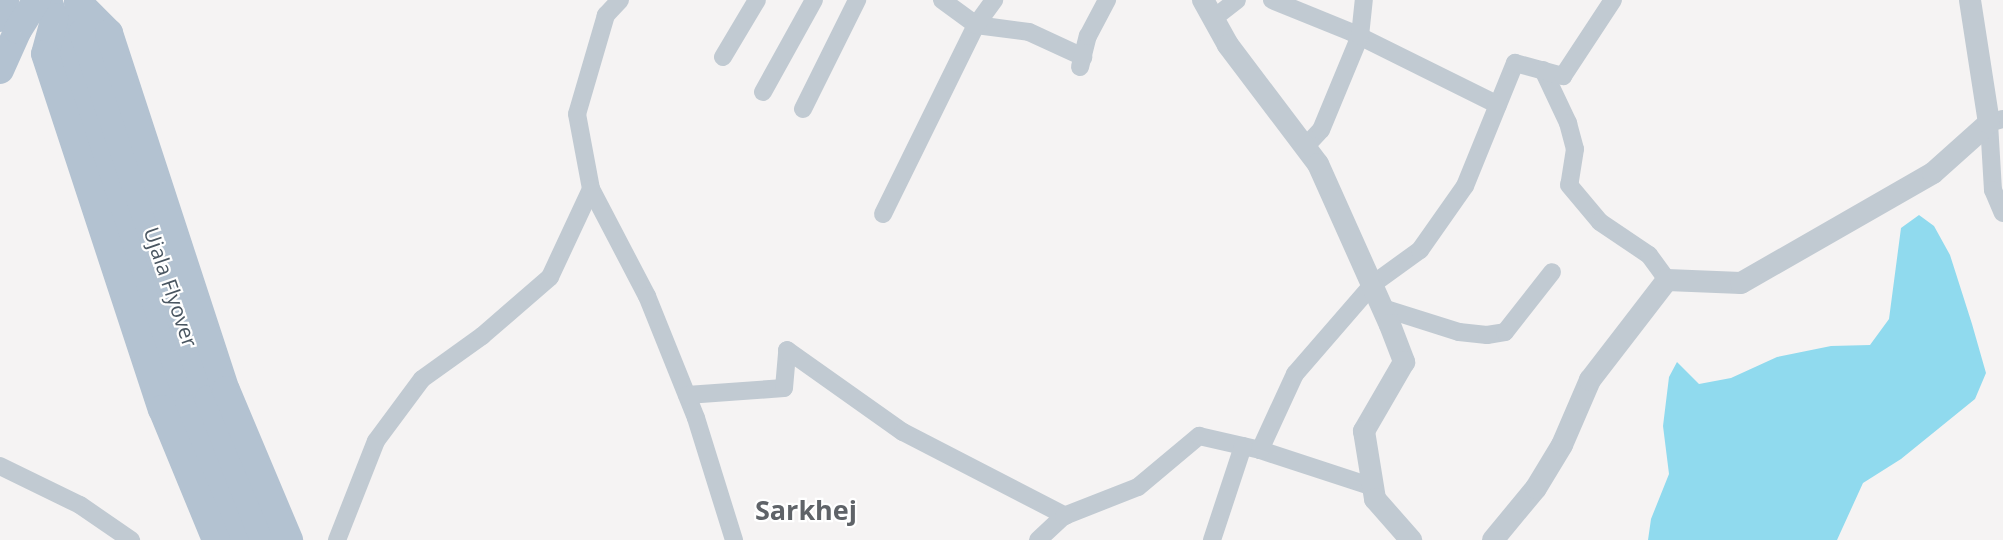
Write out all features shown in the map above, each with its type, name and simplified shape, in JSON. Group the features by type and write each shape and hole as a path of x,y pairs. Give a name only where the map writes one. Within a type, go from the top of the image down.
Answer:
{"main road":[{"path":"59,4 74,38"},
{"path":"0,70 59,4"},
{"path":"59,4 45,54 162,409 216,540"},
{"path":"59,4 109,33 226,390 288,540"},
{"name":"Ujala Flyover","path":"74,38 187,409 239,540"},
{"name":"Ujala Flyover","path":"74,38 264,540"}],"street":[{"path":"620,0 606,15 577,114 591,189 647,296 687,395 734,540"},
{"path":"723,57 757,0"},
{"path":"763,92 814,0"},
{"path":"803,109 857,0"},
{"path":"942,0 976,25 1029,32 1082,63 1088,36 1107,0"},
{"path":"883,214 976,25 994,0"},
{"path":"1237,0 1208,9 1228,45 1318,164 1373,284 1404,362 1364,431 1375,499 1412,540"},
{"path":"1272,0 1360,36 1498,105"},
{"path":"1305,147 1321,130 1360,36 1364,0"},
{"path":"1212,540 1252,448 1295,374 1373,284 1420,250 1466,186 1515,63 1563,76 1613,0"},
{"path":"1970,0 1996,121 1997,167 1993,190 2003,213"},
{"path":"1543,70 1568,123 1575,149 1569,185 1600,222 1649,255 1667,280"},
{"path":"1667,280 1741,283 1933,173 1996,121"},
{"path":"337,540 376,441 422,379 482,336 550,276 591,189"},
{"path":"1383,308 1459,332 1487,335 1505,332 1552,272"},
{"path":"1493,540 1536,488 1562,445 1590,380 1667,280"},
{"path":"687,395 784,388 787,350 903,432 1066,516"},
{"path":"1038,540 1066,516 1138,487 1199,436 1252,448 1373,487"},
{"path":"0,466 80,505 131,540"}],"water":[{"path":"1919,215 1934,226 1950,255 1972,324 1986,373 1975,399 1901,459 1863,483 1837,540 1648,540 1651,519 1669,474 1663,426 1669,377 1677,362 1699,384 1731,378 1777,357 1831,346 1870,345 1889,319 1901,228"}],"district":[{"name":"Sarkhej","path":"806,510"}]}
